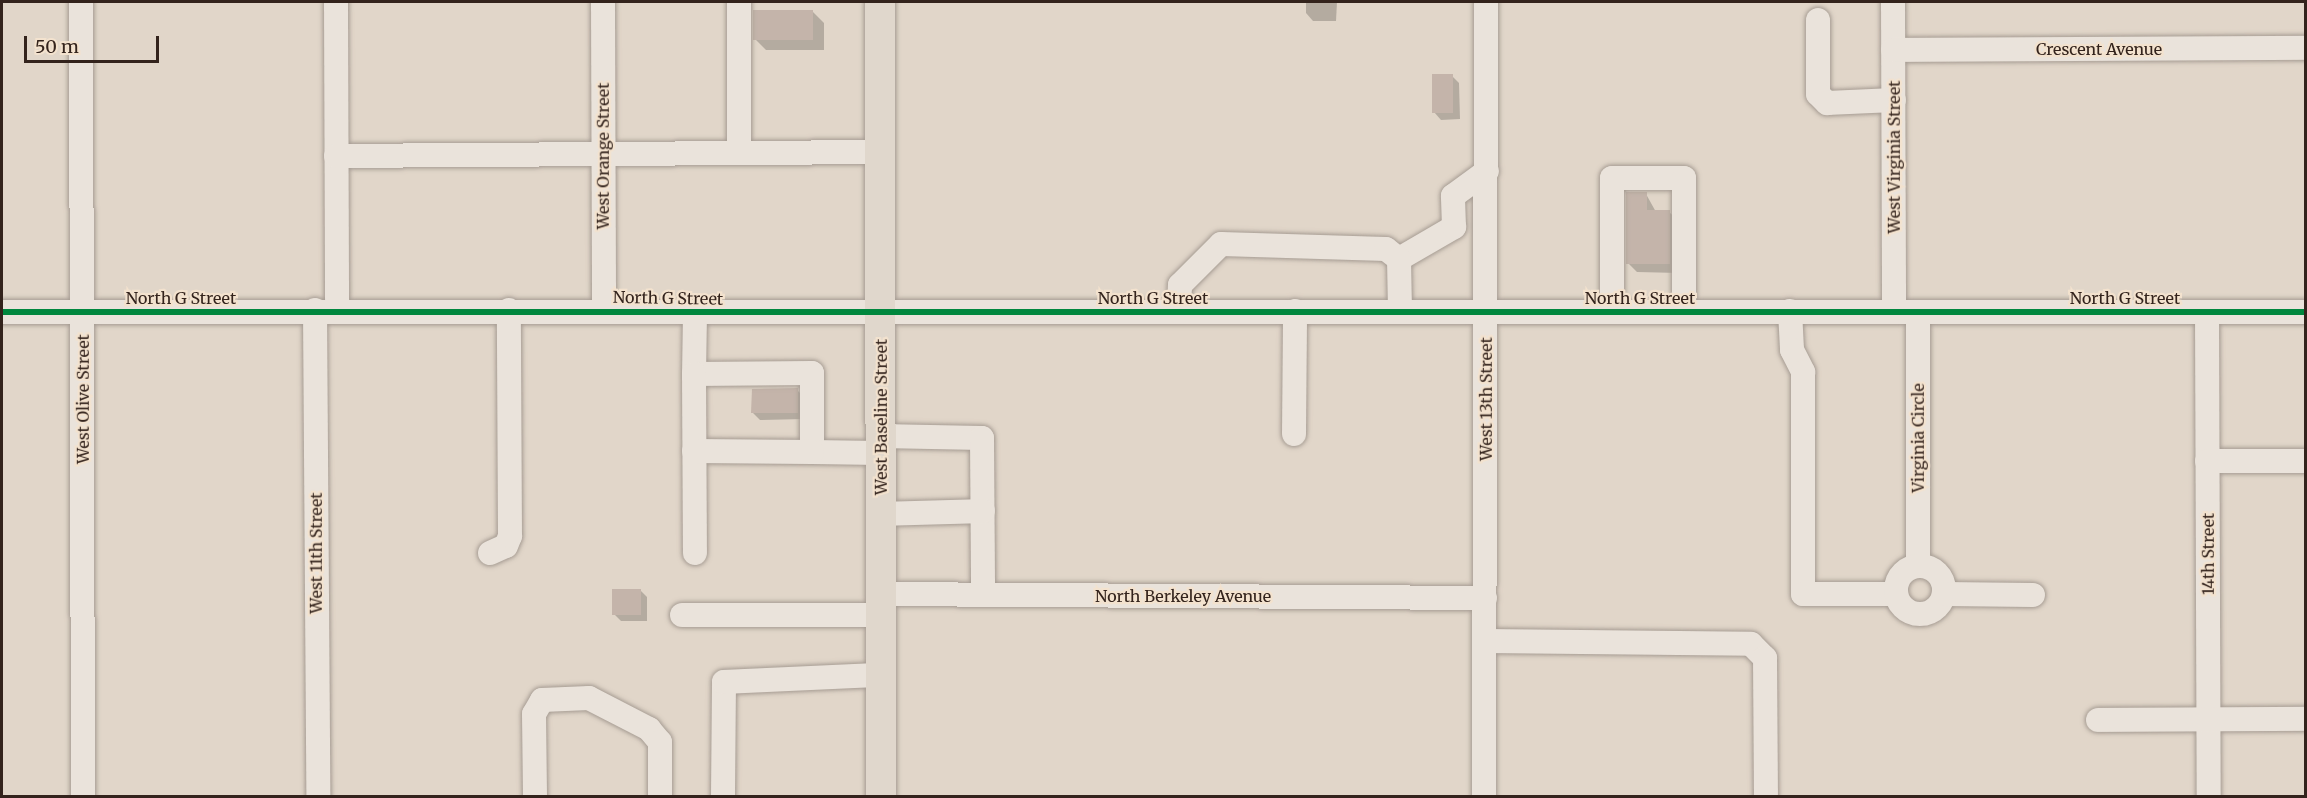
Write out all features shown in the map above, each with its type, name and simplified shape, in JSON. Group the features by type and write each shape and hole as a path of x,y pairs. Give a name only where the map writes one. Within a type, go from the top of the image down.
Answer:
{"main road":[{"name":"West Baseline Street","path":"880,2 882,514 880,796"}],"street":[{"name":"West Olive Street","path":"81,2 83,796"},
{"name":"West 11th Street","path":"318,796 326,310 336,156 336,2"},
{"name":"West Orange Street","path":"603,2 604,311"},
{"path":"739,2 739,153"},
{"name":"West 13th Street","path":"1484,796 1486,2"},
{"name":"West Virginia Street","path":"1893,2 1894,312"},
{"path":"1818,20 1818,93 1827,103 1894,100"},
{"name":"Crescent Avenue","path":"1893,50 2306,48"},
{"path":"336,156 880,152"},
{"path":"1399,259 1454,227 1454,196 1487,171"},
{"path":"1612,311 1612,178 1684,177 1684,311"},
{"path":"1179,312 1180,285 1221,244 1386,249 1399,259"},
{"path":"1399,259 1400,311"},
{"name":"North G Street","path":"2,312 326,310 695,313 2306,312"},
{"path":"490,553 506,546 510,536 509,310"},
{"path":"1294,434 1295,311"},
{"path":"1790,311 1792,350 1803,372 1803,594 1896,594"},
{"name":"Virginia Circle","path":"1918,312 1918,565"},
{"name":"14th Street","path":"2207,312 2209,796"},
{"path":"695,313 695,553"},
{"path":"694,374 812,374 812,452"},
{"path":"694,451 812,452 880,444 982,438 983,595"},
{"path":"2207,461 2306,461"},
{"path":"882,514 983,511"},
{"path":"1918,565 1938,573 1944,594 1931,612 1920,614 1901,604 1896,594 1901,575 1918,565"},
{"path":"1944,594 2033,595"},
{"name":"North Berkeley Avenue","path":"682,615 880,605 983,595 1485,598"},
{"path":"1485,641 1751,644 1765,658 1766,796"},
{"path":"723,796 724,682 881,675"},
{"path":"535,796 534,714 542,700 589,698 649,729 660,742 660,796"},
{"path":"2098,720 2306,719"}],"building":[{"path":"753,10 813,10 813,40 753,40"},
{"path":"1432,74 1453,74 1453,113 1432,113"},
{"path":"1626,192 1647,192 1647,210 1670,210 1670,264 1626,264"},
{"path":"798,388 798,413 751,413 752,389"},
{"path":"612,589 641,589 641,615 612,615"}],"cycle path":[{"path":"2,312 2306,312"}]}
